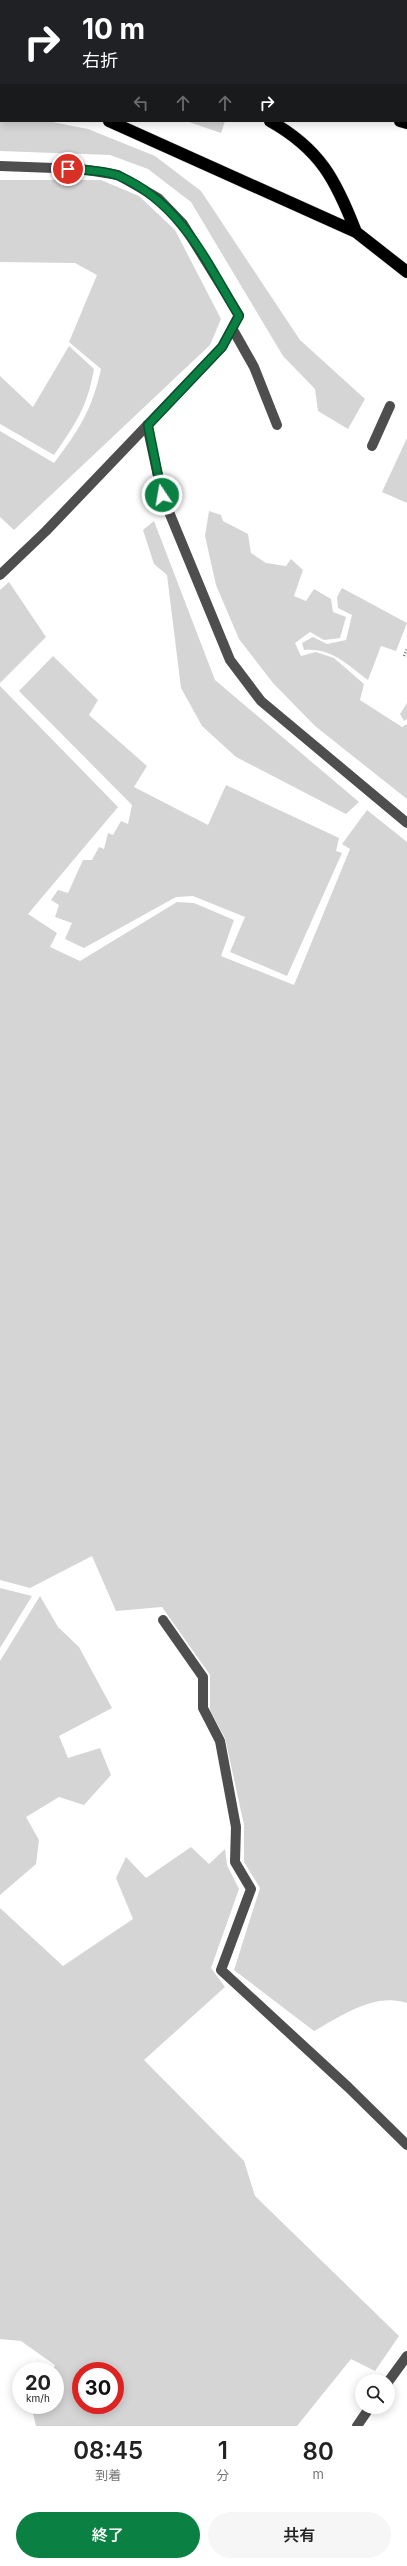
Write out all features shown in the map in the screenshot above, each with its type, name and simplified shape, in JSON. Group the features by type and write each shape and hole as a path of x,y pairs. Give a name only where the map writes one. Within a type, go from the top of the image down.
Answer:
{"highway":[{"path":"111,122 356,232 407,272"},
{"path":"271,122 318,156 340,191 356,232"}],"street":[{"path":"0,166 81,170 118,175 158,198 183,224 239,316 222,347 46,531 0,575"},
{"path":"232,328 254,367 277,425"},
{"path":"372,446 390,406"},
{"path":"148,425 162,495 230,660 261,701 407,823"},
{"path":"163,1620 203,1676 203,1708 220,1741 236,1826 235,1862 251,1889 222,1970 348,2087 407,2146"},
{"path":"394,2374 407,2356"},
{"path":"396,2371 407,2370"},
{"path":"357,2426 365,2414"}],"path":[{"path":"404,656 407,649"}],"shaded area":[{"path":"0,122 52,122 88,129 155,156 201,191 300,340 365,399 348,429 318,411 315,389 283,356 191,202 148,169 110,155 0,151"},
{"path":"189,122 225,122 221,133"},
{"path":"0,180 101,180 139,196 175,230 221,319 210,345 14,530 0,517 0,431 54,463 84,419 101,369 69,342 97,275 75,263 0,262"},
{"path":"69,346 94,369 88,394 80,415 54,455 0,424 0,376 33,407"},
{"path":"407,438 407,503 382,492"},
{"path":"209,511 221,515 223,521 248,534 251,553 266,563 286,566 291,559 303,570 294,596 306,601 314,589 331,599 333,612 346,617 340,638 324,640 310,632 295,643 301,656 316,652 334,658 364,684 360,700 402,727 407,724 407,799 315,726 273,683 239,639 216,585 205,536"},
{"path":"154,521 215,680 359,802 346,814 236,757 202,726 181,688 167,575 154,564 143,530"},
{"path":"9,582 46,637 0,683 0,590"},
{"path":"342,588 407,623 396,651 381,646 368,680 339,658 331,654 323,651 304,650 302,643 313,637 327,644 346,640 352,615 338,608 337,597"},
{"path":"53,656 98,700 89,715 147,766 134,787 208,825 226,785 339,838 336,851 342,853 287,976 230,952 245,917 193,896 176,897 84,948 65,939 72,923 55,917 59,905 51,900 58,890 68,893 83,860 92,860 99,847 104,849 108,833 113,835 121,821 128,824 132,805 19,691"},
{"path":"0,686 118,807 28,914 57,933 50,947 80,961 177,902 194,903 234,920 221,956 294,985 350,849 342,844 367,810 407,842 407,2003 395,2000 371,2003 359,2007 314,2031 234,1970 260,1888 244,1862 244,1825 225,1738 210,1710 210,1675 162,1607 116,1611 92,1556 30,1588 0,1580"},
{"path":"407,703 407,719 404,721 400,714"},
{"path":"0,1588 32,1596 0,1648"},
{"path":"40,1596 58,1627 79,1647 112,1708 59,1736 68,1758 100,1748 111,1775 84,1805 59,1797 26,1817 39,1840 36,1864 0,1895 0,1661"},
{"path":"191,1847 209,1864 225,1849 227,1865 239,1889 211,1968 225,1987 144,2060 244,2161 255,2196 399,2336 375,2371 351,2359 297,2426 36,2426 33,2414 64,2414 64,2362 51,2362 21,2341 0,2339 0,1908 63,1966 133,1919 116,1878 126,1857 146,1878"}],"route":[{"path":"68,169 118,175 158,198 183,224 239,316 222,347 148,425 162,495"}]}
